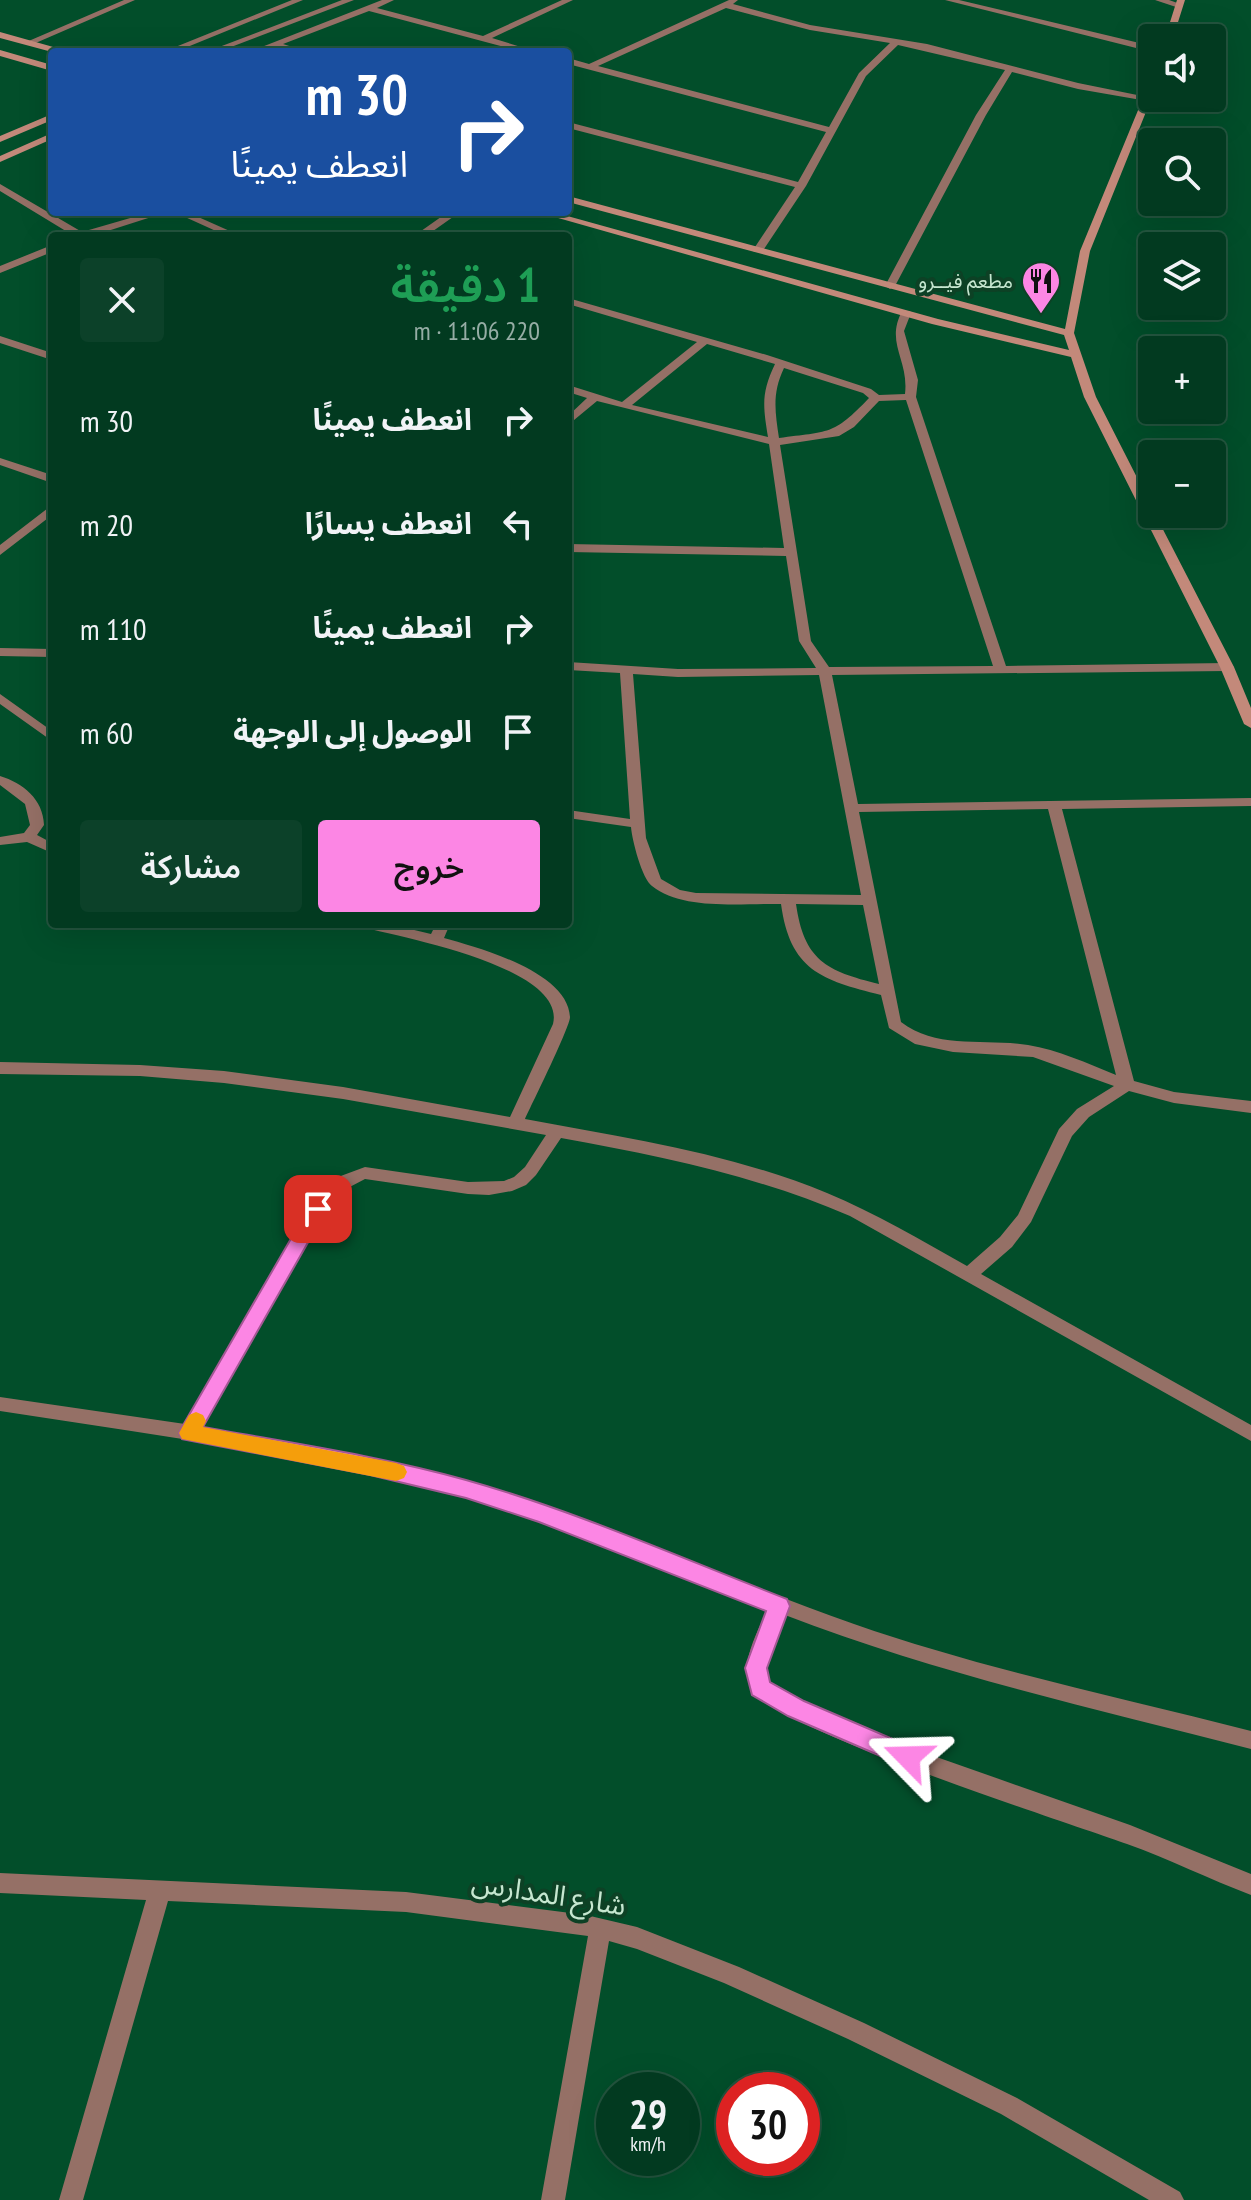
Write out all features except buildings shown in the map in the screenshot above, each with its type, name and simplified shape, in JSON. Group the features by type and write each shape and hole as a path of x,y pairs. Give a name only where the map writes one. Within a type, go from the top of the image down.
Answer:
{"street":[{"path":"28,43 131,0"},
{"path":"177,48 299,0"},
{"path":"221,48 350,0"},
{"path":"264,48 390,0"},
{"path":"483,39 569,0"},
{"path":"949,0 1138,46"},
{"path":"1159,0 1180,2 1173,24"},
{"path":"589,67 730,2 810,27 897,41 1078,86 1138,96"},
{"path":"369,8 518,48"},
{"path":"0,35 48,48"},
{"path":"758,250 801,186 862,75 897,41"},
{"path":"275,44 290,48"},
{"path":"0,53 48,67"},
{"path":"572,62 831,130"},
{"path":"890,286 981,115 1010,68"},
{"path":"1141,112 1085,251 1069,333 1090,397 1227,667 1251,724"},
{"path":"2,138 48,119"},
{"path":"572,126 801,186"},
{"path":"0,159 48,138"},
{"path":"0,187 74,232"},
{"path":"572,200 1069,333"},
{"path":"94,232 148,216"},
{"path":"188,216 226,232"},
{"path":"425,232 449,216"},
{"path":"556,216 1014,342 1078,355"},
{"path":"0,270 48,250"},
{"path":"572,302 781,363 867,391 876,398 910,397"},
{"path":"906,313 899,331 912,380 910,397 1001,670"},
{"path":"0,339 48,356"},
{"path":"624,406 706,340"},
{"path":"781,363 771,384 768,403 805,641 825,672 894,1024 922,1041 1041,1053 1069,1060 1127,1085 1175,1097 1251,1107"},
{"path":"572,389 624,406 774,442 835,434 850,425 876,398"},
{"path":"572,418 595,397"},
{"path":"0,461 48,478"},
{"path":"0,551 48,512"},
{"path":"572,548 791,552"},
{"path":"0,652 48,653"},
{"path":"572,666 626,671 825,672 1227,667"},
{"path":"626,671 638,824 649,874 655,882 667,890 696,898 868,900"},
{"path":"0,698 48,734"},
{"path":"0,780 16,788 36,809 37,825 29,837"},
{"path":"851,808 1251,802"},
{"path":"1054,805 1127,1085"},
{"path":"572,815 638,824"},
{"path":"0,841 29,837 48,847"},
{"path":"788,899 795,940 810,959 835,975 886,991"},
{"path":"384,928 436,940 507,965 542,985 557,998 561,1020 515,1124"},
{"path":"436,940 441,928"},
{"path":"0,1068 138,1071 225,1077 667,1151 803,1187 856,1212 969,1274 1251,1434"},
{"path":"969,1274 1006,1242 1025,1218 1065,1133 1092,1107 1127,1085"},
{"path":"189,1433 318,1209 338,1185 354,1174 365,1173 483,1189 508,1187 524,1178 557,1131"},
{"path":"0,1404 189,1433 351,1463 466,1489 545,1514 779,1606 956,1664 1251,1740"},
{"path":"779,1606 756,1668 757,1683 766,1693 842,1730 932,1767 1053,1806 1251,1885"},
{"name":"شارع المدارس","path":"0,1883 406,1902 600,1929 637,1938 731,1975 856,2031 1009,2106 1172,2200"},
{"path":"71,2200 160,1890"},
{"path":"553,2200 600,1929"}],"slow traffic":[{"path":"196,1421 189,1433 396,1472"}],"place":[{"name":"مطعم فيــرو","path":"1041,315"}],"route":[{"path":"318,1209 189,1433 321,1457 466,1489 545,1514 779,1606 756,1668 760,1688 796,1709 908,1757"}]}
